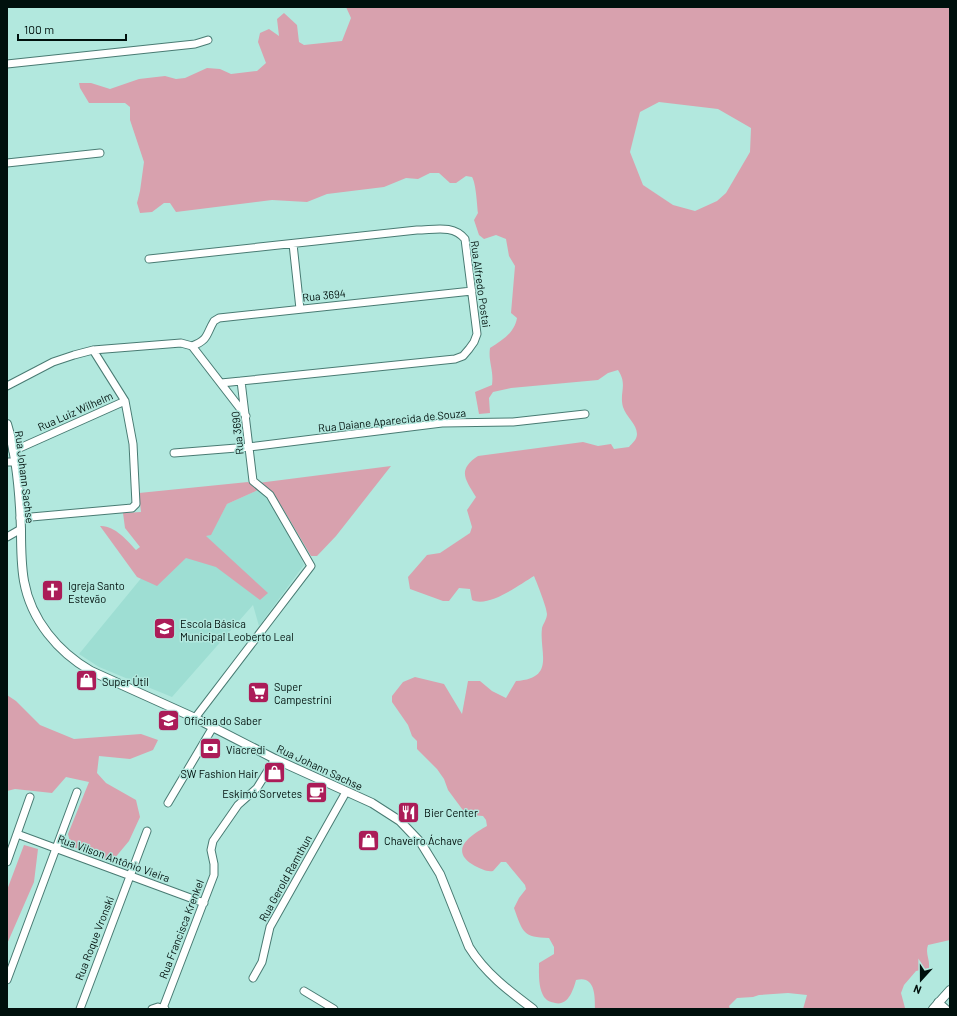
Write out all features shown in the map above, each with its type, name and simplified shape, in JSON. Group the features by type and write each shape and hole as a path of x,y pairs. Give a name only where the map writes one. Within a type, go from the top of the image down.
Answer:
{"street":[{"path":"7,64 195,44 208,40"},
{"path":"7,164 100,153"},
{"name":"Rua Alfredo Postai","path":"149,260 417,230 453,229 459,232 464,239 472,291 476,334 474,342 463,356 455,359 221,383"},
{"path":"293,244 300,309"},
{"name":"Rua 3694","path":"192,346 202,342 208,334 214,321 219,318 472,291"},
{"path":"7,386 53,362 94,350 181,343 192,346 246,416"},
{"path":"20,518 134,506 133,444 125,401 94,350"},
{"name":"Rua 3690","path":"196,718 310,566 270,494 255,483 249,447 242,381"},
{"name":"Rua Luiz Wilhelm","path":"13,451 125,401"},
{"name":"Rua Daiane Aparecida de Souza","path":"174,453 249,447 442,424 513,422 585,414"},
{"name":"Rua Johann Sachse","path":"7,424 13,451 11,462 20,518 23,580 29,601 39,622 60,647 81,666 91,672 196,718 275,759 372,804 400,821 421,842 440,874 465,938 475,956 498,981 533,1009"},
{"path":"7,537 21,528"},
{"path":"168,803 213,727"},
{"name":"Rua Francisca Krenkel","path":"164,1009 214,875 214,864 211,850 213,841 238,806 257,788 275,759"},
{"path":"7,980 9,971 77,792"},
{"name":"Rua Gerold Ramthun","path":"253,978 262,962 270,927 346,792"},
{"path":"7,862 30,796"},
{"name":"Rua Roque Vronski","path":"80,1009 147,831"},
{"name":"Rua Vilson Antônio Vieira","path":"17,834 204,902"},
{"path":"933,1009 950,990"},
{"path":"304,991 334,1009"},
{"path":"938,1002 946,1009"},
{"path":"152,1009 158,1007 164,1009"}],"shaded area":[{"path":"346,7 950,7 950,940 928,945 927,951 929,968 916,971 904,985 901,993 904,1009 803,1009 807,995 788,993 737,998 729,1006 730,1009 595,1009 593,987 587,980 582,979 576,980 567,1000 560,1003 551,1002 544,997 542,993 539,980 539,963 554,954 554,947 549,938 529,935 525,932 514,908 526,889 525,885 506,862 501,862 493,871 488,871 475,866 463,855 462,849 464,844 474,834 487,826 486,820 483,816 465,813 448,790 444,779 437,769 417,749 417,741 412,736 408,725 392,702 392,696 403,682 415,677 444,684 462,714 468,681 480,681 492,691 506,698 516,681 528,679 537,675 541,670 543,663 542,628 547,611 534,576 504,594 487,601 479,602 472,600 470,589 459,588 449,601 443,601 410,589 408,577 427,555 440,553 470,533 472,527 467,510 476,497 466,480 465,470 471,461 478,456 583,442 598,446 611,444 614,449 629,447 637,436 637,430 623,407 623,384 621,375 618,370 608,373 598,380 511,388 493,392 489,398 490,413 479,414 475,392 492,385 490,348 510,332 517,318 511,313 515,266 509,256 506,239 496,235 484,239 479,235 474,220 478,213 472,177 466,176 456,183 450,183 439,173 430,173 418,179 406,178 384,187 327,194 307,202 272,200 176,212 170,203 164,203 152,212 140,213 137,203 144,162 130,120 130,107 125,103 89,103 80,88 79,83 91,83 110,89 139,79 165,76 176,79 185,78 207,68 220,69 231,74 257,71 266,63 258,42 260,33 269,29 279,36 277,19 284,13 297,25 299,42 304,45 342,41 351,18","holes":["659,102 718,109 751,128 750,152 726,193 717,201 695,211 673,205 643,185 630,152 640,112"]},
{"path":"391,466 336,536 317,556 311,556 272,492 258,483"},
{"path":"248,482 258,490 227,504 211,535 206,536 268,593 260,600 216,567 186,558 157,586 137,577 100,526 105,526 115,531 136,550 140,547 125,528 123,513 141,512 139,493"},
{"name":"Escola Básica Municipal Leoberto Leal","path":"258,490 269,497 294,542 304,565 259,626 253,605 172,697 99,667 79,654 175,537 210,535 227,504"},
{"path":"7,695 16,701 40,725 74,739 141,734 158,740 153,750 130,759 99,756 97,773 106,783 136,800 140,817 129,841 114,859 103,859 71,846 68,834 89,782 66,777 52,793 15,789 7,791"},
{"path":"24,845 38,849 34,882 7,944 7,890"}],"place":[{"name":"Igreja Santo Estevão","path":"53,591"},
{"name":"Escola Básica Municipal Leoberto Leal","path":"165,629"},
{"name":"Super Útil","path":"86,681"},
{"name":"Super Campestrini","path":"258,692"},
{"name":"Oficina do Saber","path":"168,720"},
{"name":"Viacredi","path":"211,749"},
{"name":"SW Fashion Hair","path":"274,773"},
{"name":"Eskimó Sorvetes","path":"317,793"},
{"name":"Bier Center","path":"408,812"},
{"name":"Chaveiro Áchave","path":"368,840"}]}
